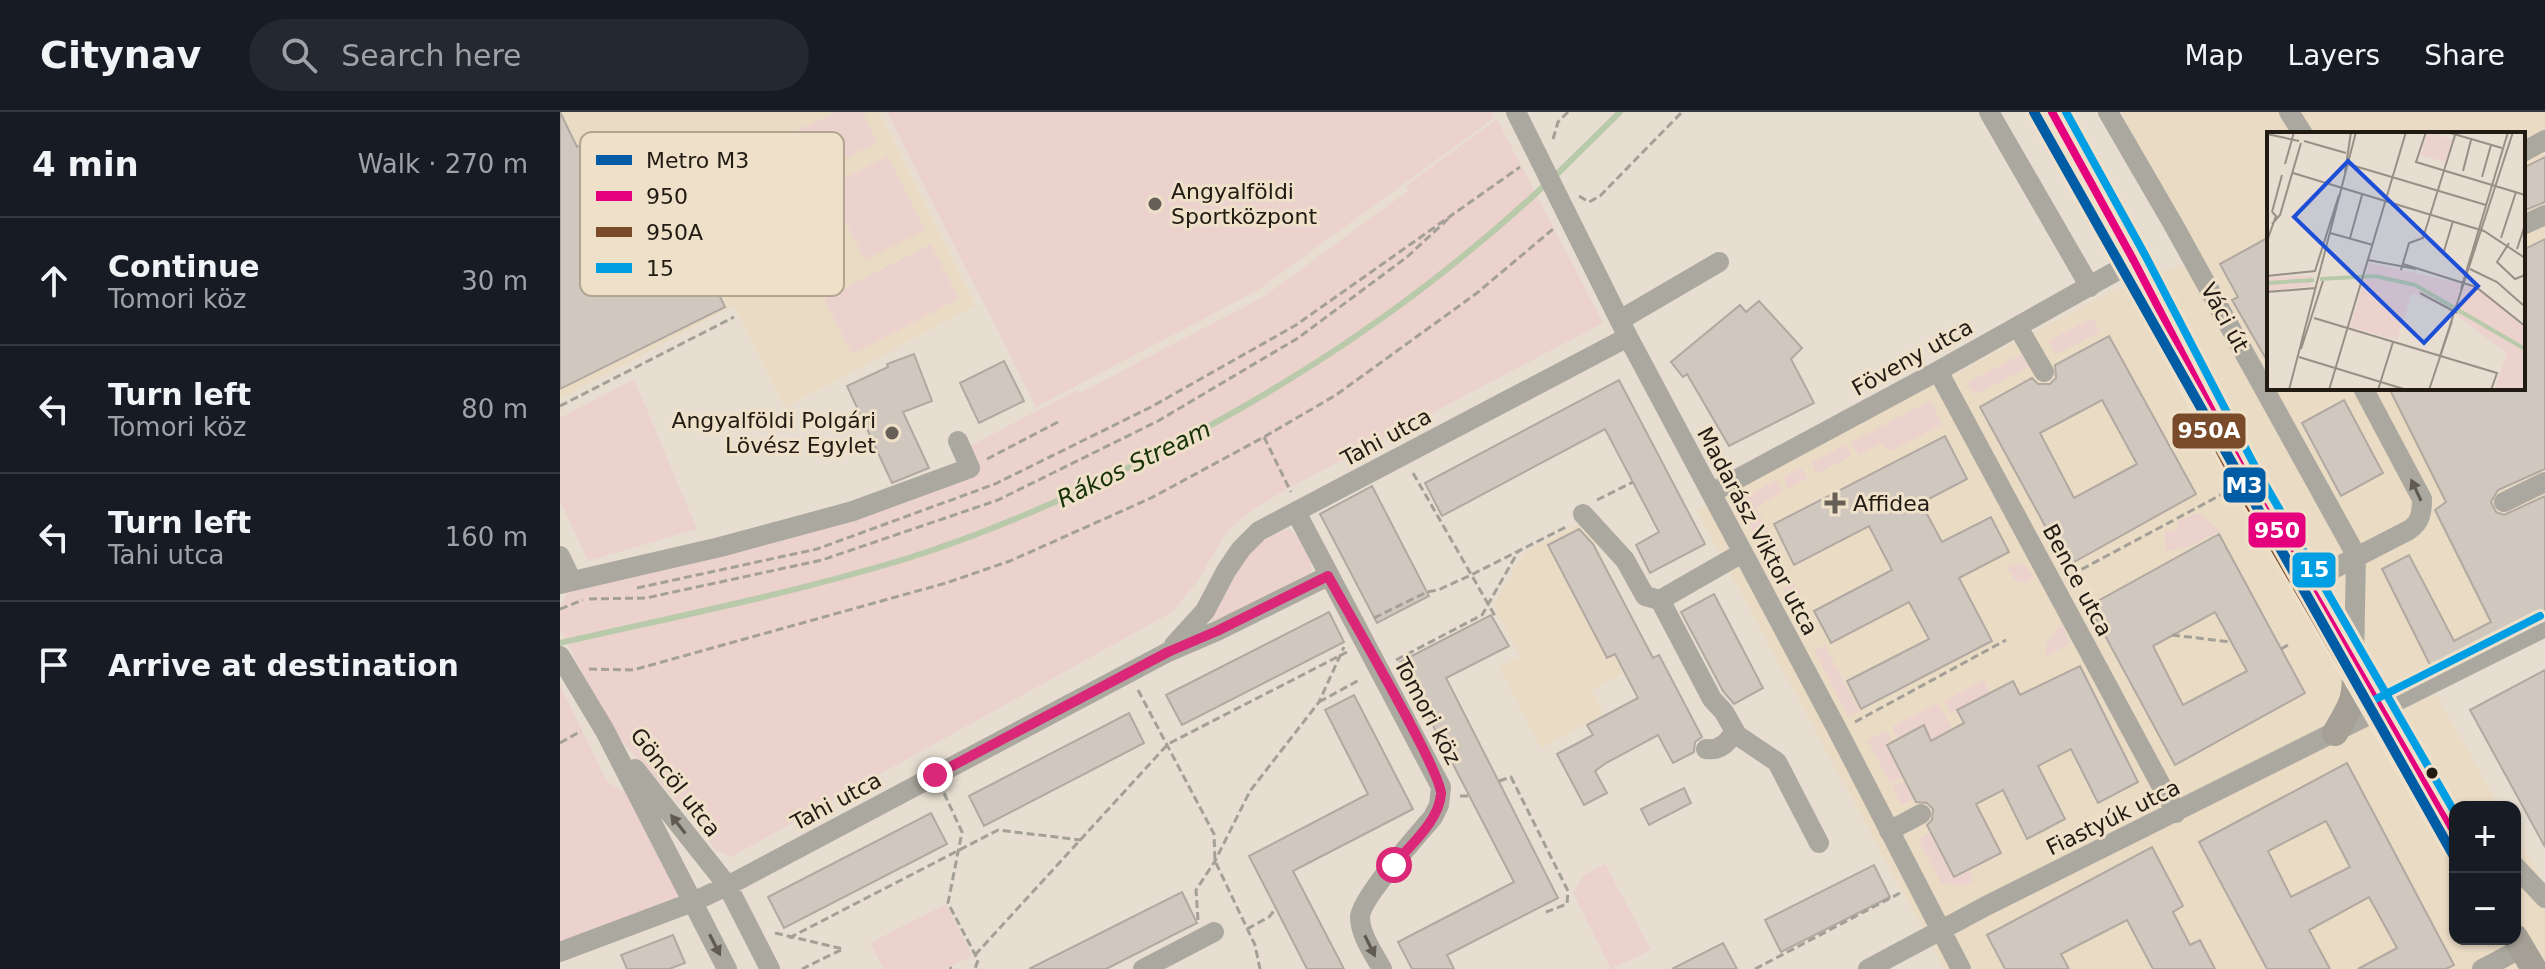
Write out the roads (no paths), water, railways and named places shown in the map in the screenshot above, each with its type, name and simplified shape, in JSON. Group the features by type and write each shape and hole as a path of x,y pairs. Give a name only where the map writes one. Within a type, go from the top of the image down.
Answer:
{"main road":[{"path":"2052,112 2248,480 2449,827"},
{"path":"2335,733 2349,711 2356,690 2354,664"}],"street":[{"path":"1989,112 2006,152 2090,287"},
{"name":"Váci út","path":"2108,112 2356,555 2354,664"},
{"path":"2289,112 2302,132"},
{"name":"Madarász Viktor utca","path":"1518,113 1545,149 1568,217 1624,328 1961,969"},
{"path":"2525,151 2545,140"},
{"path":"2525,224 2545,215"},
{"name":"Föveny utca","path":"1711,493 2134,261"},
{"name":"Tahi utca","path":"1168,652 1205,611 1226,571 1241,549 1259,531 1403,456 1624,328 1719,262"},
{"path":"2018,327 2044,372"},
{"name":"Bence utca","path":"1938,371 2176,813"},
{"path":"2308,582 2409,530 2416,525 2422,512 2422,499 2364,390"},
{"path":"560,556 566,582 720,547 853,511 970,468 958,441"},
{"path":"2504,502 2545,482"},
{"name":"Tomori köz","path":"1296,512 1352,619 1355,643 1379,670 1441,787 1439,805 1433,817 1367,899 1360,916 1364,935 1382,969"},
{"path":"1583,514 1625,560 1645,596 1660,600 1742,553"},
{"name":"Tahi utca","path":"560,952 693,902 1168,652 1328,576"},
{"path":"1660,600 1712,699 1724,712 1734,732 1777,762 1819,843"},
{"name":"Fiastyúk utca","path":"1868,969 1986,906 2545,627"},
{"path":"560,656 602,726"},
{"name":"Göncöl utca","path":"602,726 727,885 770,969"},
{"name":"Göncöl utca","path":"602,726 727,969"},
{"path":"1706,749 1723,746 1734,732"},
{"path":"1889,831 1921,814"},
{"path":"2521,872 2545,898"},
{"path":"1922,892 1957,909 1986,906"},
{"path":"1143,969 1206,937"},
{"path":"2482,969 2524,951"}],"waterway":[{"name":"Rákos Stream","path":"1554,177 1620,112"},
{"name":"Rákos Stream","path":"560,643 774,594 902,560 996,527 1088,487 1202,430 1357,336 1453,264 1546,184"}],"metro line":[{"name":"M3","path":"2034,112 2449,847"}],"place":[{"name":"Angyalföldi Sportközpont","path":"1155,204"},
{"name":"Angyalföldi Polgári Lövész Egylet","path":"892,433"},
{"name":"Affidea","path":"1835,503"}]}
